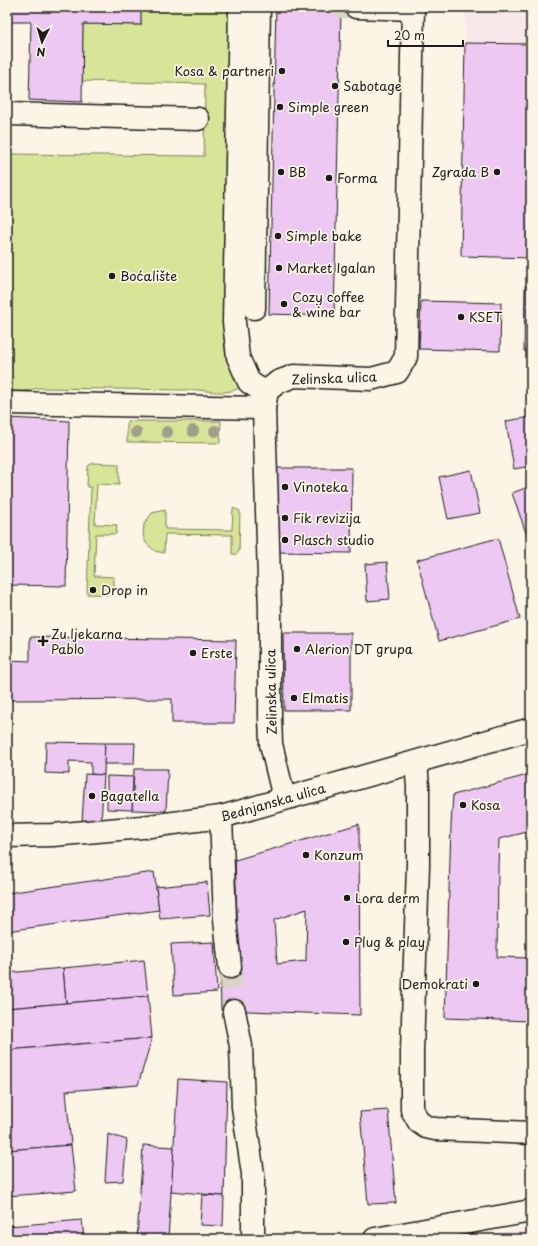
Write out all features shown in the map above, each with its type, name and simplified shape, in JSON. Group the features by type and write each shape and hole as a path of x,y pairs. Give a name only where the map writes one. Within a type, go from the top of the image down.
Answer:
{"street":[{"path":"7,403 265,400 258,388 249,382 238,357 234,322 240,7"},
{"path":"254,308 259,7"},
{"path":"356,8 413,8"},
{"name":"Zelinska ulica","path":"284,798 271,744 264,613 265,400 278,382 294,376 371,379 398,372 406,357 413,8"},
{"path":"7,114 198,119"},
{"name":"Bednjanska ulica","path":"7,836 53,835 142,827 221,816 531,729"},
{"path":"416,762 418,787 418,857 412,1051 412,1110 419,1122 426,1127 435,1129 531,1133"},
{"path":"221,816 231,918 230,968"},
{"path":"234,1011 242,1046 243,1107 253,1174 253,1239"},
{"path":"375,1239 531,1211"}],"shaded area":[{"path":"465,7 531,7 531,44 465,43"},
{"path":"531,1227 531,1239 464,1239"}],"green space":[{"path":"141,7 230,7 224,336 226,357 240,388 226,392 192,390 39,388 24,391 7,391 7,154 204,156 205,84 82,81 83,24 141,25"},
{"path":"528,7 531,7 531,44 526,43"},
{"path":"127,421 221,421 220,443 127,442"},
{"path":"93,463 119,464 119,485 97,484 95,524 117,525 116,534 96,534 94,576 114,577 114,595 87,594 91,487 87,487 88,466"},
{"path":"233,508 240,511 239,551 237,554 232,554 232,535 165,534 164,553 155,551 146,543 143,535 144,524 152,513 165,510 165,529 232,530"}],"building":[{"path":"7,7 141,7 141,25 83,24 82,102 29,100 31,22 7,22"},
{"path":"276,7 341,7 334,316 269,314"},
{"name":"Zgrada B","path":"465,43 531,44 531,258 461,256"},
{"path":"525,286 531,286 531,351 524,351"},
{"name":"KSET","path":"421,301 501,303 500,351 419,349"},
{"path":"531,417 531,466 514,469 506,421"},
{"path":"7,418 69,421 66,586 7,585"},
{"path":"276,468 352,468 351,553 277,552"},
{"path":"471,470 480,513 448,519 439,477"},
{"path":"531,486 531,547 512,493"},
{"path":"498,538 520,619 439,641 417,560"},
{"path":"387,562 390,599 367,601 365,564"},
{"path":"283,633 351,633 351,710 284,710"},
{"path":"30,637 236,640 234,723 172,723 172,699 11,700 9,660 30,661"},
{"path":"46,742 105,743 104,775 91,774 91,762 69,761 69,774 45,773"},
{"path":"105,743 135,743 134,764 104,764"},
{"path":"134,769 168,769 166,811 132,810"},
{"path":"85,774 104,775 101,823 82,822"},
{"path":"531,774 531,831 499,839 497,957 531,958 531,1021 445,1018 453,795"},
{"path":"107,776 133,777 132,810 107,809"},
{"path":"359,824 360,1015 221,1010 220,967 239,969 235,860","holes":["307,909 306,961 277,964 274,920"]},
{"path":"154,872 159,910 7,931 7,893"},
{"path":"207,882 210,915 160,919 156,887"},
{"path":"214,942 217,992 174,995 171,944"},
{"path":"144,960 148,996 66,1003 63,968"},
{"path":"63,968 66,1003 7,1008 7,973"},
{"path":"148,996 152,1038 7,1050 7,1008"},
{"path":"152,1038 138,1085 66,1091 71,1145 7,1150 7,1050"},
{"path":"178,1079 227,1082 224,1196 171,1191"},
{"path":"388,1110 396,1203 368,1204 360,1112"},
{"path":"108,1134 127,1140 123,1181 105,1182"},
{"path":"71,1145 76,1191 7,1196 7,1150"},
{"path":"143,1145 174,1147 168,1239 137,1239"},
{"path":"202,1195 224,1196 223,1226 200,1225"},
{"path":"82,1220 84,1239 10,1239 9,1226"}],"tunnel":[{"path":"335,7 356,7"},
{"path":"230,967 234,1011"}],"place":[{"name":"Kosa & partneri","path":"282,71"},
{"name":"Sabotage","path":"335,86"},
{"name":"Simple green","path":"280,107"},
{"name":"BB","path":"281,172"},
{"name":"Zgrada B","path":"497,172"},
{"name":"Forma","path":"329,178"},
{"name":"Simple bake","path":"278,236"},
{"name":"Market Igalan","path":"279,268"},
{"name":"Boćalište","path":"112,276"},
{"name":"Cozy coffee & wine bar","path":"284,304"},
{"name":"KSET","path":"461,317"},
{"name":"Vinoteka","path":"285,487"},
{"name":"Fik revizija","path":"285,518"},
{"name":"Plasch studio","path":"285,540"},
{"name":"Drop in","path":"93,590"},
{"name":"Zu ljekarna Pablo","path":"43,641"},
{"name":"Alerion DT grupa","path":"297,649"},
{"name":"Erste","path":"193,653"},
{"name":"Elmatis","path":"294,698"},
{"name":"Bagatella","path":"92,796"},
{"name":"Kosa","path":"463,805"},
{"name":"Konzum","path":"306,855"},
{"name":"Lora derm","path":"347,898"},
{"name":"Plug & play","path":"346,942"},
{"name":"Demokrati","path":"476,984"}]}
